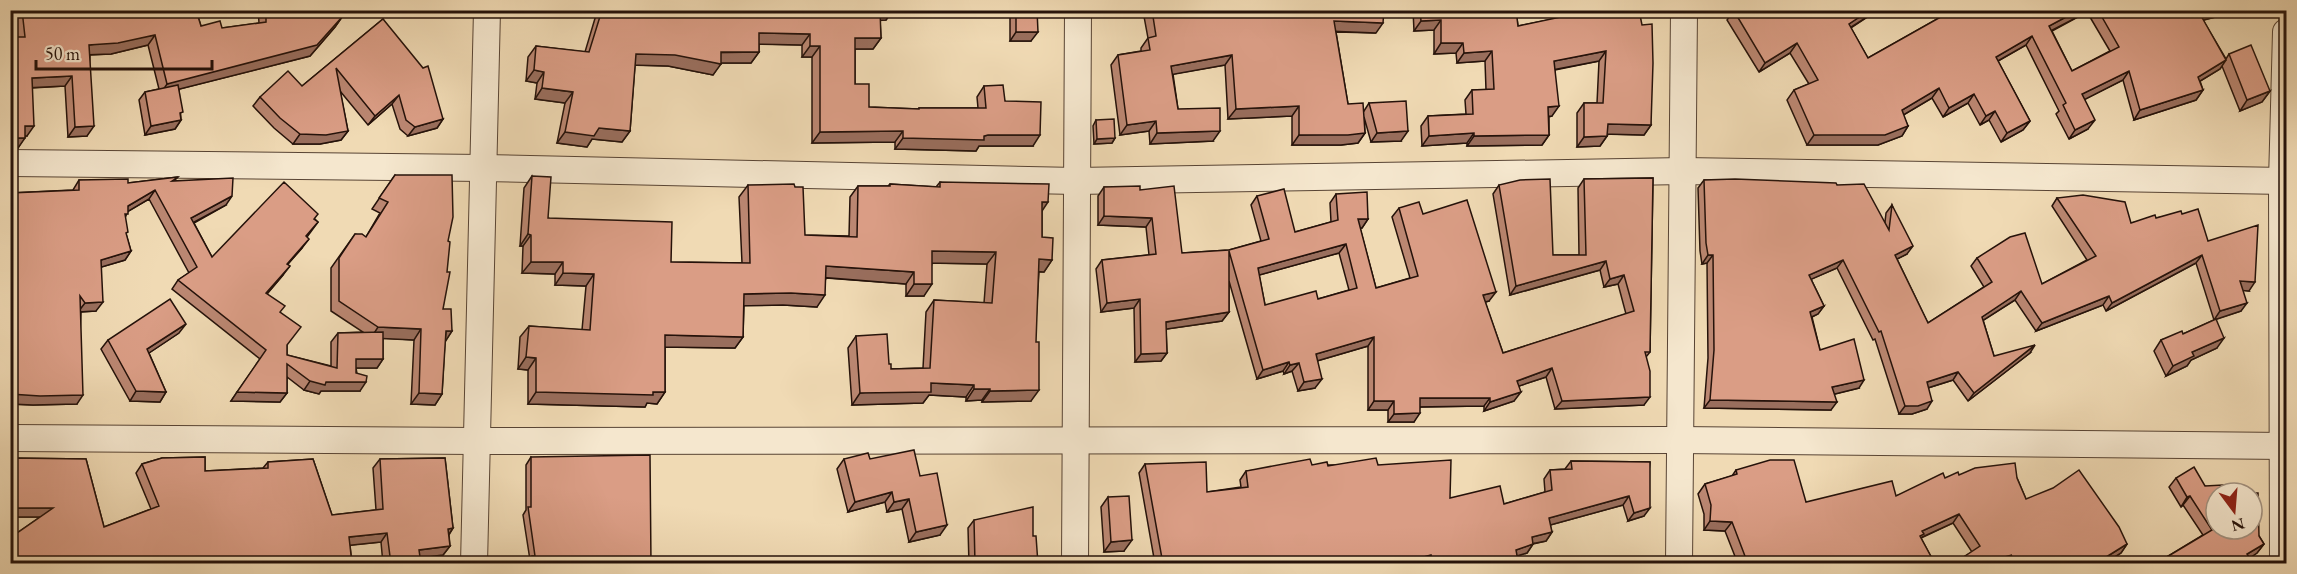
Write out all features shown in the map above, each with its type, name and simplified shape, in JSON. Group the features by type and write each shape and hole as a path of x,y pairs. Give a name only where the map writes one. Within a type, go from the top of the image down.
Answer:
{"street":[{"path":"474,564 487,10"},
{"path":"1075,564 1078,10"},
{"path":"1679,564 1684,10"},
{"path":"2283,564 2286,32"},
{"path":"10,163 483,168 1076,181 1684,171 2284,181"},
{"path":"10,438 476,441 1679,440 2284,446"}],"building":[{"path":"22,10 196,10 201,26 220,21 222,28 266,22 266,10 335,10 342,17 317,45 167,84 155,35 118,43 89,45 94,126 75,127 72,76 32,78 34,126 25,126 25,138 10,138 10,37 25,37"},
{"path":"602,10 807,10 807,12 880,10 881,38 855,38 855,84 869,84 869,107 986,108 984,86 1003,85 1005,101 1041,102 1040,135 988,135 984,136 984,140 903,138 903,131 820,132 820,46 810,46 810,34 759,33 759,52 721,52 721,64 675,55 636,54 630,131 599,128 594,136 565,132 573,92 542,88 544,72 534,70 536,46 589,52"},
{"path":"1016,10 1037,10 1038,32 1016,32"},
{"path":"1152,10 1202,10 1203,17 1242,10 1384,10 1383,23 1334,21 1348,104 1363,103 1365,133 1299,135 1299,106 1236,109 1232,55 1171,66 1178,109 1220,108 1220,131 1157,133 1156,121 1127,125 1118,55 1150,50 1148,38 1156,36"},
{"path":"1420,10 1516,10 1518,26 1561,17 1560,10 1639,10 1642,25 1652,24 1651,125 1608,124 1607,136 1584,137 1584,103 1603,103 1606,51 1554,61 1559,106 1548,107 1549,135 1474,136 1474,133 1429,136 1428,116 1473,114 1472,90 1494,89 1492,51 1464,53 1463,43 1441,43 1441,20 1421,21"},
{"path":"1870,10 1849,24 1868,58 1953,10 2079,10 2049,26 2072,71 2119,47 2098,10 2212,10 2200,14 2226,60 2198,77 2203,90 2140,110 2129,71 2082,94 2095,120 2075,130 2063,105 2066,103 2032,36 1996,57 2030,121 2007,133 1995,111 1986,116 1974,94 1949,108 1939,88 1902,110 1908,126 1885,135 1814,135 1794,90 1818,80 1797,43 1765,63 1734,11"},
{"path":"383,19 423,68 428,66 443,119 415,127 406,120 399,95 375,116 336,68 348,131 326,135 300,134 280,118 260,97 288,71 302,86"},
{"path":"2251,45 2270,91 2247,100 2229,54"},
{"path":"178,85 183,112 180,113 181,120 151,126 145,92"},
{"path":"1406,101 1408,131 1377,133 1369,103"},
{"path":"1114,119 1115,138 1097,139 1096,120"},
{"path":"395,175 452,175 453,217 448,241 450,242 447,272 450,272 443,309 451,309 452,331 446,331 442,394 419,393 421,329 378,327 339,301 339,258 355,234 362,234 366,237 388,202 379,198"},
{"path":"532,176 551,177 548,218 672,222 671,262 750,263 748,185 794,184 795,187 803,187 805,235 857,237 858,186 890,186 890,184 940,187 940,182 1049,184 1048,202 1042,202 1042,237 1053,238 1052,260 1039,259 1036,342 1039,342 1039,390 990,391 990,389 974,389 974,385 931,383 931,392 860,393 856,336 887,334 891,369 930,368 934,300 992,303 996,252 932,251 932,284 914,284 914,272 826,266 825,295 744,294 743,337 665,335 665,392 653,392 653,395 536,392 536,358 526,357 529,326 590,330 594,274 563,273 563,262 531,262 531,235 528,234"},
{"path":"178,177 172,181 233,178 232,196 191,218 212,257 284,182 318,214 314,219 318,222 306,236 309,239 287,264 290,266 266,293 285,306 280,312 301,327 287,345 287,355 337,368 338,333 383,332 383,359 356,359 356,373 367,376 366,382 326,382 325,385 310,381 287,364 287,393 237,392 266,350 178,280 197,267 155,190 128,206 128,214 125,214 128,232 126,233 131,251 101,260 103,302 85,303 80,296 83,395 10,394 10,193 79,190 79,180 128,179 128,183"},
{"path":"1653,178 1650,352 1645,352 1650,371 1650,397 1562,401 1552,368 1517,381 1521,392 1490,402 1490,398 1420,398 1420,413 1394,414 1394,401 1374,401 1374,337 1316,354 1322,379 1304,382 1299,363 1290,365 1289,362 1263,370 1229,251 1229,312 1166,322 1167,353 1141,354 1140,299 1107,303 1102,260 1156,254 1152,218 1104,216 1104,187 1140,186 1140,190 1174,186 1182,253 1229,250 1269,239 1257,196 1284,189 1295,232 1338,220 1336,194 1367,192 1368,219 1358,219 1376,288 1418,276 1399,208 1419,202 1423,214 1467,200 1496,292 1483,295 1503,353 1634,311 1624,275 1610,279 1606,261 1516,286 1499,185 1520,180 1550,179 1553,255 1586,255 1584,179","holes":["1346,244 1357,288 1318,299 1316,291 1265,305 1258,268"]},
{"path":"1704,180 1836,183 1837,185 1864,184 1889,230 1892,205 1913,246 1895,255 1928,323 1992,282 1977,258 2010,237 2025,233 2042,284 2096,256 2057,198 2083,195 2125,202 2131,223 2155,215 2156,218 2198,209 2208,241 2258,225 2255,282 2240,281 2247,303 2220,311 2202,255 2112,303 2109,296 2042,323 2021,291 1982,317 1994,356 2035,345 1974,393 1958,372 1927,382 1932,401 1918,406 1905,406 1881,331 1879,332 1843,260 1809,275 1824,306 1810,312 1820,350 1854,339 1864,380 1832,387 1837,402 1710,400 1714,350 1713,255 1708,255 1706,243"},
{"path":"170,299 186,324 147,349 166,392 136,391 108,340"},
{"path":"2216,319 2224,338 2192,352 2194,356 2173,366 2161,340 2182,331 2183,334"},
{"path":"914,450 920,476 937,473 947,525 916,532 909,499 894,502 892,492 855,502 844,459 868,453 870,459"},
{"path":"650,455 651,564 532,564 532,556 535,556 528,507 531,507 531,457"},
{"path":"205,457 205,471 268,468 268,462 313,459 332,515 383,509 380,459 445,458 453,528 448,529 450,546 419,550 421,564 391,564 387,533 349,537 352,564 10,564 10,538 53,508 10,508 10,458 86,459 104,527 159,506 142,464 162,458"},
{"path":"1376,458 1378,465 1451,460 1450,498 1500,486 1504,504 1552,490 1550,470 1572,469 1571,461 1650,462 1650,508 1634,513 1629,496 1549,518 1552,532 1532,537 1533,544 1516,550 1518,561 1537,559 1538,564 1432,564 1431,555 1398,564 1163,564 1145,464 1206,462 1207,492 1248,487 1246,471 1310,459 1312,465 1327,462 1328,466"},
{"path":"1770,460 1794,460 1806,502 1892,481 1896,496 1943,473 1945,478 1975,468 2015,463 2017,478 2026,499 2053,488 2079,470 2119,527 2127,544 2095,564 2051,564 2050,562 2048,564 1997,564 2012,555 1979,564 1953,564 1980,546 1959,514 1922,531 1924,534 1920,536 1935,564 1748,564 1732,522 1710,521 1711,505 1705,484 1737,474 1736,470"},
{"path":"2194,467 2204,484 2204,518 2190,496 2187,497 2176,478"},
{"path":"1129,496 1132,540 1111,542 1108,497"},
{"path":"1033,507 1033,536 1036,536 1038,564 975,564 974,520"},
{"path":"2204,535 2204,541 2262,541 2264,544 2247,554 2252,562 2248,564 2155,564"}]}
